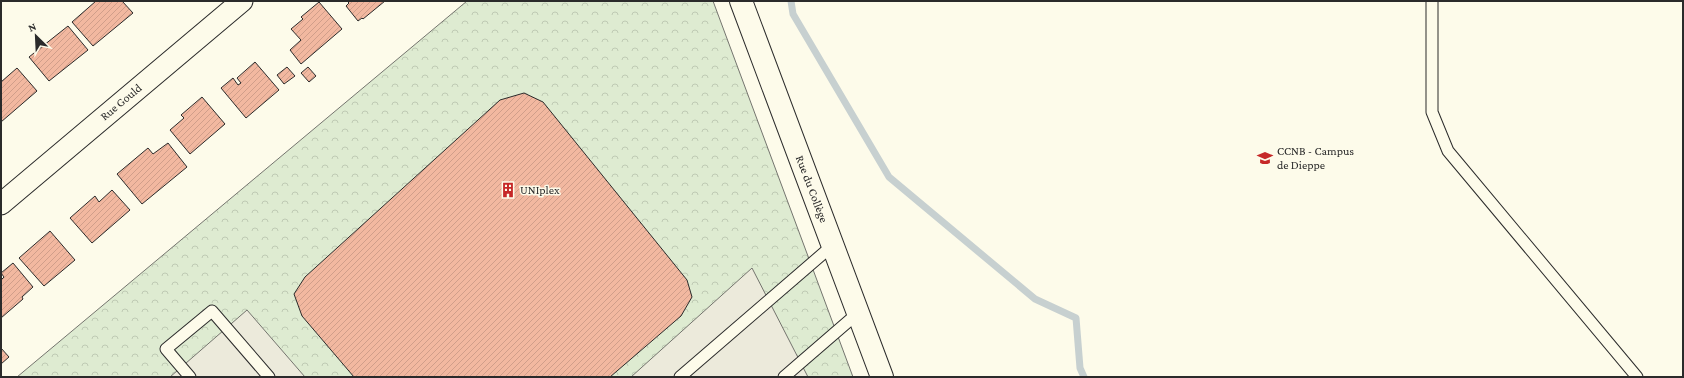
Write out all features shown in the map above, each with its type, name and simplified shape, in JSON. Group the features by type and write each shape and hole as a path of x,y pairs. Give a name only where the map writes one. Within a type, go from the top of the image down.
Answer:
{"street":[{"name":"Rue Gould","path":"1,204 242,1"},
{"name":"Rue du Collège","path":"741,1 882,377"}],"lane":[{"path":"1432,1 1432,112 1448,151 1637,377"},
{"path":"680,377 833,245"},
{"path":"190,377 166,349 212,310 269,377"},
{"path":"784,377 858,313"}],"green space":[{"path":"467,1 713,1 853,377 17,377"}],"shaded area":[{"path":"752,268 808,377 631,377"},
{"path":"247,310 305,377 170,377"}],"building":[{"path":"96,1 122,1 133,13 93,46 72,22"},
{"path":"347,1 385,1 363,19 362,18 358,21 346,6 349,3"},
{"path":"319,2 342,29 301,64 290,50 301,40 291,29 303,19 301,17"},
{"path":"68,26 88,50 49,81 29,57"},
{"path":"255,62 279,90 246,118 221,88 233,78 238,85 241,83 237,78"},
{"path":"287,67 295,76 284,84 277,75"},
{"path":"308,67 316,76 309,82 301,73"},
{"path":"17,68 37,91 1,122 1,82"},
{"name":"UNIplex","path":"524,93 543,102 687,280 692,297 681,316 610,377 354,377 302,316 294,294 305,277 500,100"},
{"path":"202,97 225,124 190,154 170,130 184,118 181,115"},
{"path":"168,143 187,167 142,204 117,174 148,148 153,154"},
{"path":"112,190 130,210 92,243 70,218 95,196 99,202"},
{"path":"50,231 75,260 44,286 19,258"},
{"path":"13,263 33,287 22,297 23,299 1,318 1,280 4,277 1,273"},
{"path":"1,348 9,357 1,364"}],"waterway":[{"path":"791,1 793,14 889,177 1035,299 1076,318 1080,368 1084,377"}],"place":[{"name":"CCNB - Campus de Dieppe","path":"1265,158"},
{"name":"UNIplex","path":"508,190"}]}
